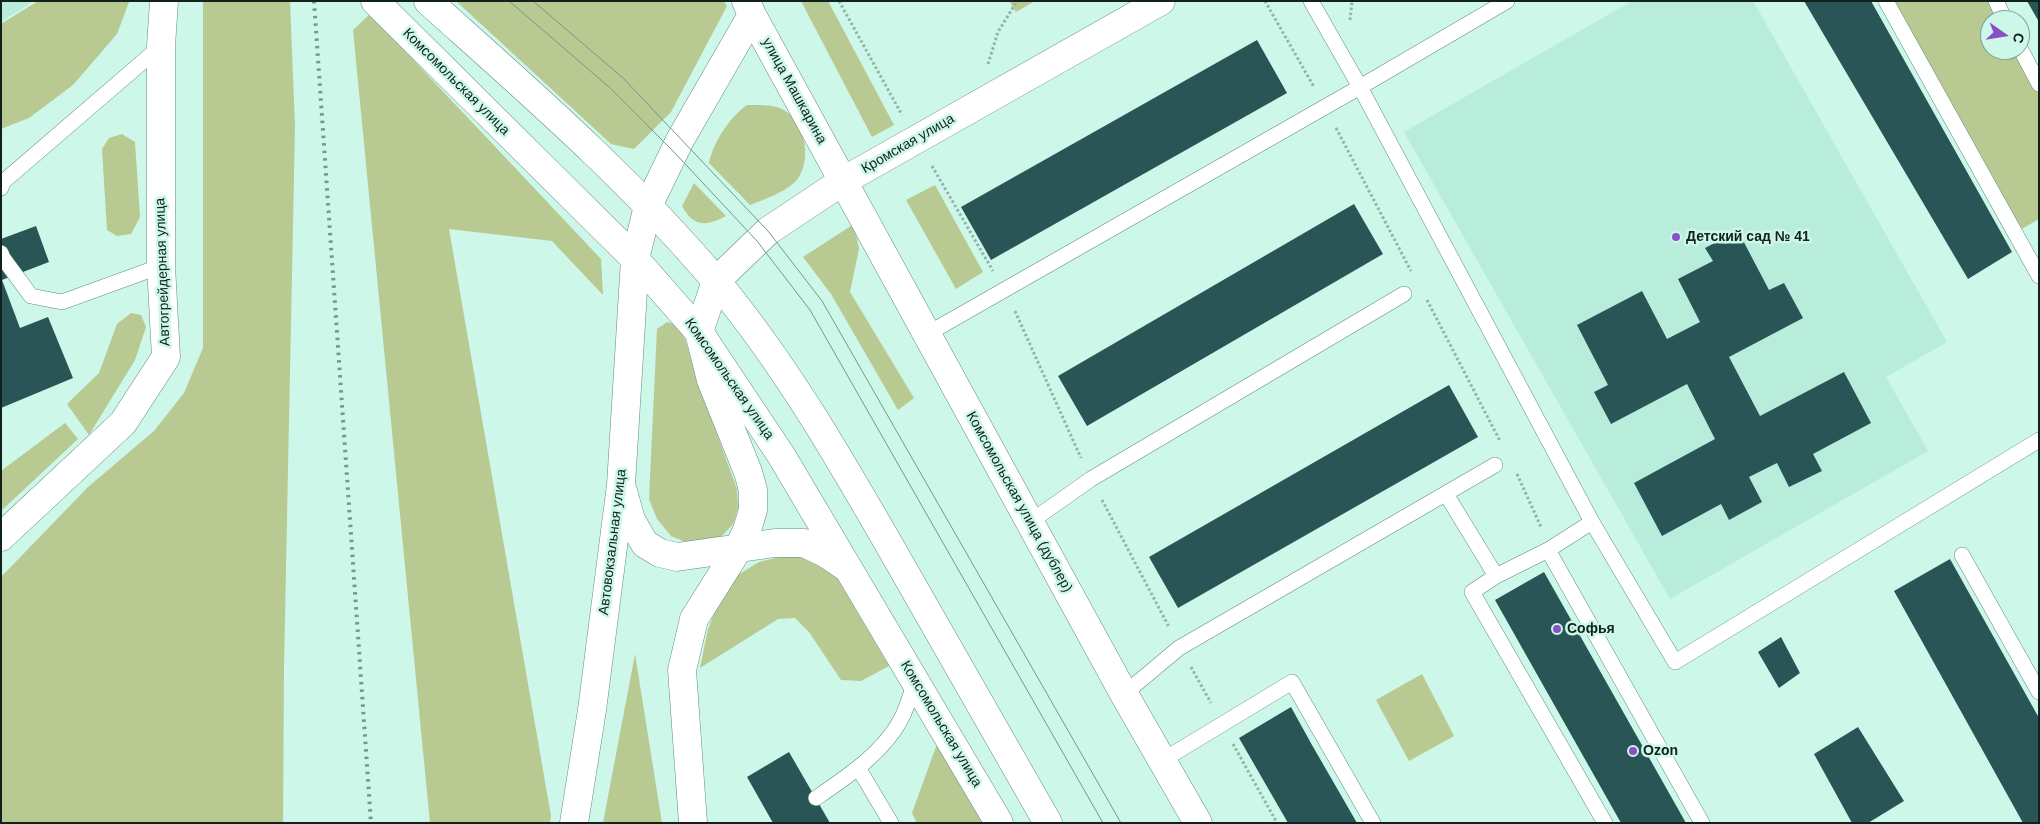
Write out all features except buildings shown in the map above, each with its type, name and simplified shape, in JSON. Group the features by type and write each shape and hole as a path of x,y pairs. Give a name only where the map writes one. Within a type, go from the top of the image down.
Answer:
{"street":[{"name":"Автогрейдерная улица","path":"1,537 123,423 166,357 161,266 161,46 164,1"},
{"name":"Комсомольская улица","path":"375,1 635,258 700,332 781,455 999,823"},
{"path":"428,1 548,109 648,206 716,281 759,338 826,435 1048,823"},
{"name":"Кромская улица","path":"700,332 716,281 768,231 843,181 1161,1"},
{"name":"Автовокзальная улица","path":"574,823 592,710 621,485 635,258 648,206 749,8"},
{"name":"улица Машкарина","path":"749,8 843,181"},
{"name":"Комсомольская улица (дублер)","path":"843,181 1124,694 1198,823"},
{"path":"694,823 682,670 694,619 738,549 747,530 753,510 753,490 748,472 711,380 700,332"},
{"path":"621,485 631,520 645,544 660,553 677,557 775,543 804,543 825,553 846,567"}],"lane":[{"path":"1311,1 1360,87 1592,522 1675,662 2039,440"},
{"path":"927,334 1507,1"},
{"path":"1886,1 2039,276"},
{"path":"1,188 3,182 161,46"},
{"path":"2026,60 2039,84"},
{"path":"1,253 31,296 62,302 161,266"},
{"path":"1030,522 1091,479 1404,294"},
{"path":"1124,694 1179,648 1495,465"},
{"path":"1446,494 1496,576"},
{"path":"1592,522 1548,550 1496,576 1472,592 1605,823"},
{"path":"1548,550 1702,823"},
{"path":"1962,555 2039,692"},
{"path":"816,798 859,769 885,741 902,716 915,682"},
{"path":"1163,760 1292,682 1373,823"},
{"path":"859,769 891,823"}],"path":[{"path":"839,1 904,118"},
{"path":"985,72 998,32 1017,1"},
{"path":"1350,21 1352,1"}],"shaded area":[{"path":"1,1 33,1 1,22"},
{"path":"38,1 129,2 117,34 73,85 29,118 1,129 1,24"},
{"path":"203,1 290,1 295,126 284,666 283,823 1,823 1,577 88,487 154,431 184,393 203,348"},
{"path":"456,1 724,1 727,6 671,112 634,149 611,144"},
{"path":"801,1 828,1 894,125 872,137"},
{"path":"1009,1 1035,1 1016,12"},
{"name":"Детский сад № 41","path":"1632,1 1753,1 1947,342 1886,377 1928,451 1670,599 1404,132"},
{"path":"1879,1 1994,1 1999,10 1980,10 1980,60 2025,60 2039,86 2039,219 2008,237"},
{"path":"370,14 601,259 603,295 552,241 449,229 551,816 550,823 430,823 353,30"},
{"path":"747,105 775,107 784,110 792,116 802,133 805,154 801,174 795,182 779,193 750,205 709,163 715,146 728,123"},
{"path":"122,134 135,142 140,217 131,234 117,236 107,230 102,149 109,138"},
{"path":"694,183 726,216 707,223 701,223 691,218 682,206"},
{"path":"935,185 983,272 956,289 906,200"},
{"path":"854,224 859,249 850,292 914,398 898,410 831,294 803,257"},
{"path":"131,313 141,315 146,327 135,360 89,435 67,404 99,373 117,324"},
{"path":"667,322 677,325 685,339 698,382 737,489 738,508 733,524 721,537 688,543 671,536 657,519 649,499 657,329"},
{"path":"65,423 78,439 1,511 1,471"},
{"path":"788,555 813,560 834,573 889,666 861,681 841,680 809,632 795,618 778,619 700,668 708,629 724,589 736,576 759,562"},
{"path":"635,654 662,823 603,823"},
{"path":"1422,674 1454,736 1409,761 1376,700"},
{"path":"937,744 983,823 917,823 912,813"}],"tram line":[{"path":"509,1 609,87 674,152 757,241 810,310 1103,823"},
{"path":"533,1 623,78 768,231 822,301 1121,823"}],"railway":[{"path":"314,1 371,823"}],"place":[{"name":"Детский сад № 41","path":"1676,237"},
{"name":"Софья","path":"1557,629"},
{"name":"Ozon","path":"1633,751"}]}
